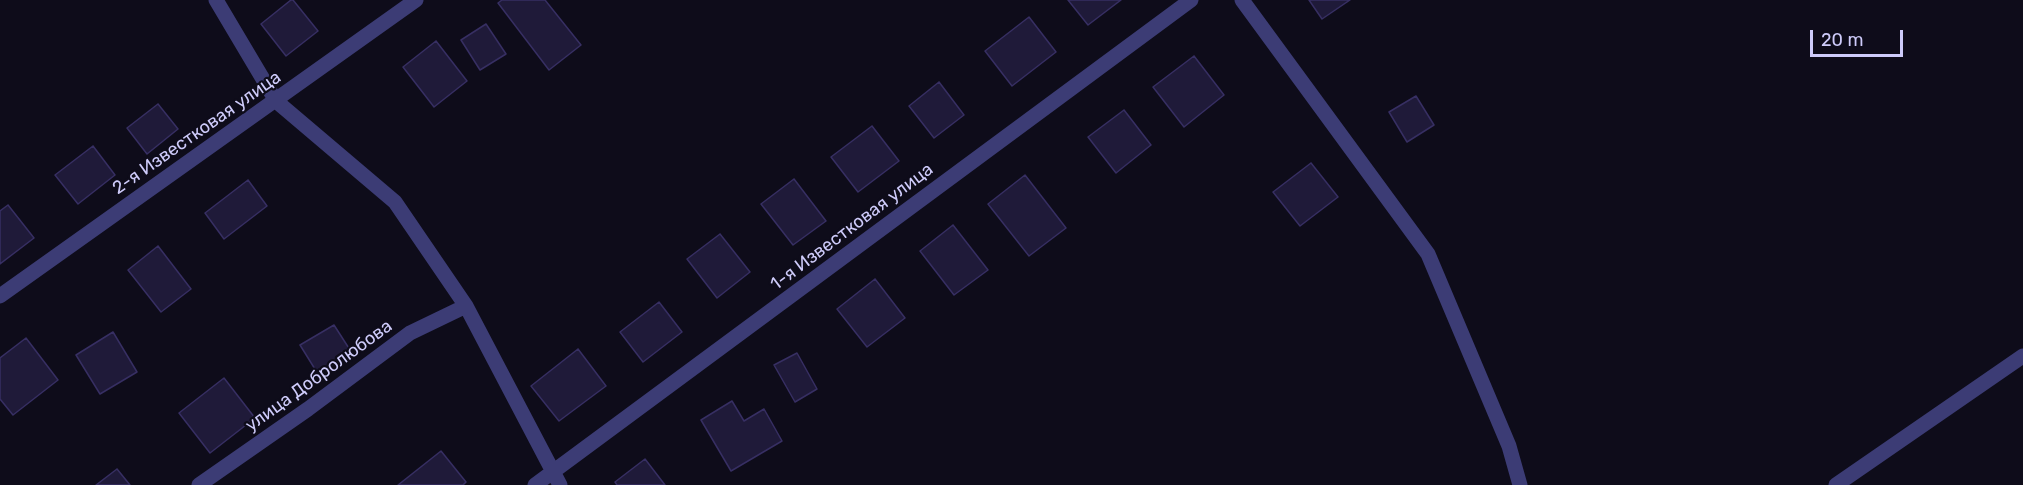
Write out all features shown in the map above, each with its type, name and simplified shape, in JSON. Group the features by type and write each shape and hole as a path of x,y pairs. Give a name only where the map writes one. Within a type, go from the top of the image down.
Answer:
{"street":[{"path":"216,0 276,101 395,202 466,306 557,479"},
{"name":"2-я Известковая улица","path":"0,296 416,0"},
{"name":"1-я Известковая улица","path":"536,485 557,479 1191,0"},
{"path":"1242,0 1428,254 1509,446 1520,485"},
{"name":"улица Добролюбова","path":"199,485 308,409 410,333 466,306"},
{"path":"1836,485 2023,356"}],"building":[{"path":"291,0 318,31 286,56 261,24"},
{"path":"502,0 545,0 581,45 549,70 498,3"},
{"path":"1068,0 1121,0 1088,25"},
{"path":"1309,0 1350,0 1322,19"},
{"path":"1029,17 1056,52 1012,86 985,51"},
{"path":"486,24 506,54 480,70 461,40"},
{"path":"436,41 467,81 434,107 403,67"},
{"path":"1194,56 1224,95 1184,127 1153,87"},
{"path":"939,82 964,115 934,138 909,106"},
{"path":"1416,96 1434,125 1407,142 1389,112"},
{"path":"158,104 178,129 147,154 127,128"},
{"path":"1124,110 1151,145 1116,173 1088,137"},
{"path":"872,126 899,161 858,192 831,157"},
{"path":"93,146 115,175 78,204 55,175"},
{"path":"1311,163 1338,197 1300,226 1273,192"},
{"path":"1025,175 1066,228 1029,256 988,204"},
{"path":"794,179 826,221 793,245 761,204"},
{"path":"248,180 267,206 224,239 205,213"},
{"path":"8,205 34,238 0,264 0,211"},
{"path":"953,225 988,270 954,295 920,251"},
{"path":"720,234 750,272 717,298 687,259"},
{"path":"158,246 191,289 161,312 128,270"},
{"path":"875,279 905,318 867,347 837,309"},
{"path":"659,302 682,332 643,362 620,332"},
{"path":"334,325 352,353 318,374 300,345"},
{"path":"113,332 137,372 100,394 76,355"},
{"path":"26,338 58,380 13,415 0,399 0,358"},
{"path":"578,349 606,386 559,421 531,386"},
{"path":"797,353 817,389 795,402 774,365"},
{"path":"224,378 255,418 210,453 179,413"},
{"path":"732,401 744,421 764,409 782,441 731,471 701,420"},
{"path":"441,451 466,482 463,485 398,485"},
{"path":"645,459 665,485 617,485 615,482"},
{"path":"117,469 130,485 96,485"}]}
